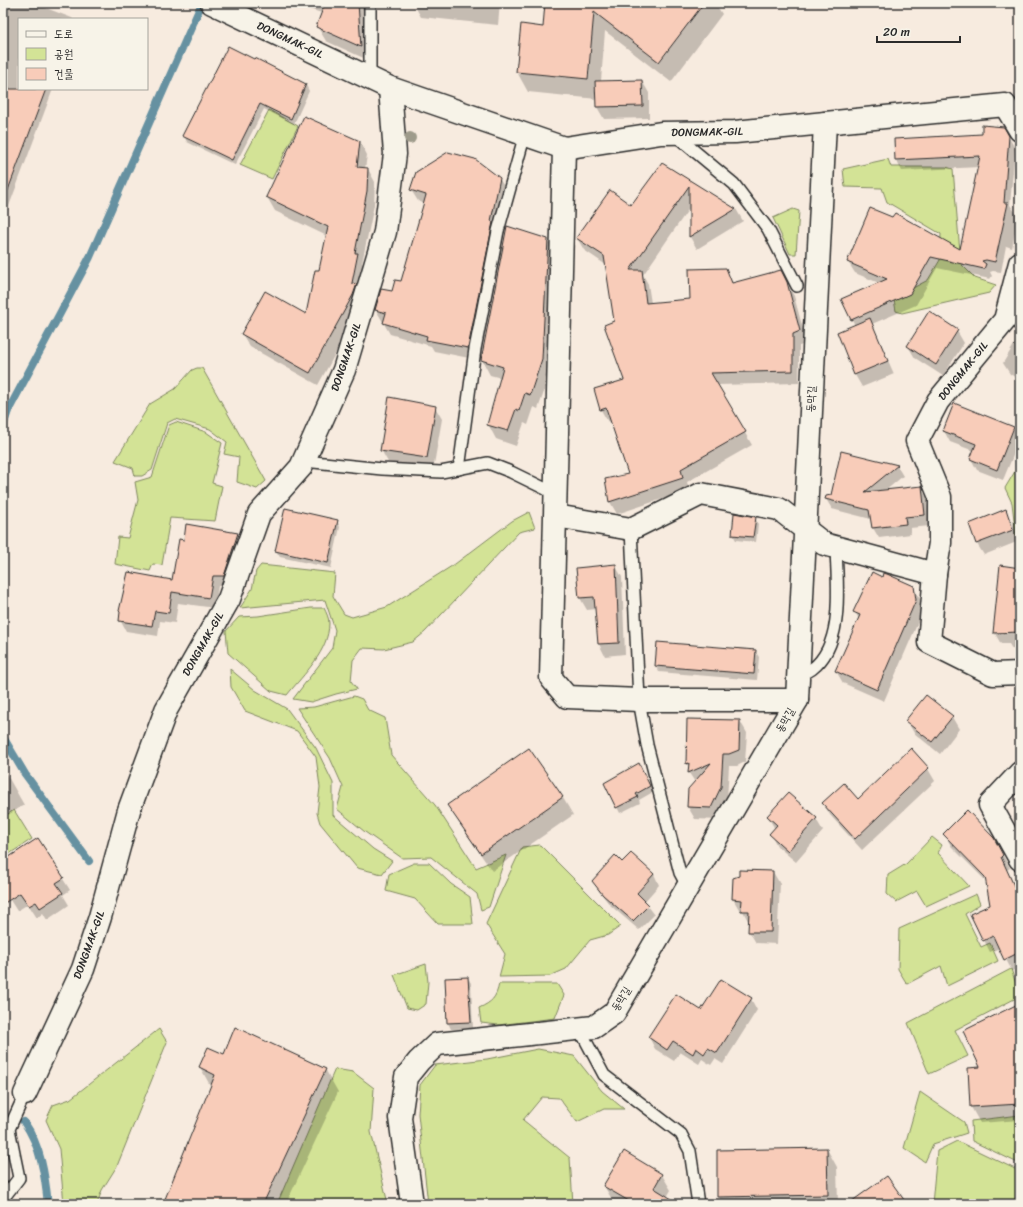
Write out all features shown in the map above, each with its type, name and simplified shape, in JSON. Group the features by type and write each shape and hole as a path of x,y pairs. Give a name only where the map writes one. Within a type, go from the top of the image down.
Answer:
{"street":[{"name":"DONGMAK-GIL","path":"216,5 390,88 564,148 661,133 735,132 1005,105 1020,130"},
{"name":"DONGMAK-GIL","path":"25,1094 83,969 100,917 129,810 166,710 229,599 259,514 301,467 344,370 385,232 395,154 390,88"},
{"name":"동막길","path":"412,1204 400,1118 406,1077 419,1061 437,1044 594,1027 614,1013 797,700 825,123"},
{"name":"동막길","path":"564,148 551,678 568,697 639,700 797,700"},
{"name":"DONGMAK-GIL","path":"1020,263 1005,320 938,401 917,441 940,497 940,544 935,574 929,642 993,674 1020,673"},
{"path":"556,516 631,528 701,494 779,509 830,546 935,574"},
{"path":"1020,773 990,805 1020,859"}],"lane":[{"path":"370,3 370,79"},
{"path":"672,133 734,184 768,229 797,286"},
{"path":"459,469 475,349 498,230 525,134"},
{"path":"304,461 382,469 441,472 488,463 511,472 556,494"},
{"path":"631,528 639,700 647,744 680,873 688,886"},
{"path":"798,676 812,669 827,652 833,634 838,598 830,546"},
{"path":"579,1028 604,1075 682,1134 690,1151 698,1204"},
{"name":"DONGMAK-GIL","path":"3,1196 5,1196 19,1178 9,1129 25,1094"}],"green space":[{"path":"269,110 298,126 272,179 240,165"},
{"path":"888,159 891,167 946,167 953,169 961,264 975,278 996,285 989,293 902,313 896,311 893,294 913,288 928,280 940,260 941,234 887,202 882,188 845,187 843,169"},
{"path":"793,209 799,211 796,254 790,254 773,218"},
{"path":"202,368 266,481 257,489 237,482 239,457 224,454 227,442 210,429 175,419 167,423 152,470 142,476 135,476 133,468 115,461 150,404 175,389 192,370"},
{"path":"176,422 206,432 222,443 212,483 222,486 215,521 170,518 162,565 153,564 150,571 115,564 118,537 128,538 138,500 135,482 152,477 169,425"},
{"path":"1020,463 1019,561 1012,503 1005,488"},
{"path":"529,512 535,528 519,532 425,632 413,642 384,649 362,648 353,660 351,681 357,689 311,702 293,699 332,648 335,630 325,600 240,608 252,589 256,571 261,565 335,573 333,596 344,614 352,617 387,607 455,564 512,521"},
{"path":"311,608 324,608 329,621 328,633 320,653 287,695 271,691 228,653 226,631 239,617 258,616"},
{"path":"230,669 255,690 287,709 316,748 333,783 333,815 373,849 392,861 382,874 357,868 320,823 317,813 320,787 316,757 297,731 245,711 231,687"},
{"path":"354,696 362,699 368,710 385,718 391,755 435,805 476,868 506,855 489,907 481,910 477,894 431,857 402,858 365,832 337,809 343,787 330,758 297,708 314,707"},
{"path":"14,810 32,839 3,858 3,817"},
{"path":"932,837 942,845 938,853 969,886 926,906 917,891 896,902 887,894 888,875 906,864"},
{"path":"540,845 621,926 608,935 590,940 566,969 550,976 499,977 505,954 486,924 522,847"},
{"path":"414,863 429,863 451,884 470,897 473,924 438,924 415,899 386,891 389,874"},
{"path":"976,894 980,904 965,914 981,947 990,943 998,961 947,986 941,966 907,984 898,969 899,929"},
{"path":"426,964 428,982 426,1004 417,1010 407,1008 394,975"},
{"path":"1011,969 1020,996 955,1030 968,1056 929,1074 908,1023"},
{"path":"499,984 557,984 564,995 555,1018 498,1025 481,1023 479,1008 493,999"},
{"path":"159,1029 167,1042 117,1166 102,1190 97,1204 64,1204 59,1149 46,1120 53,1105 70,1099"},
{"path":"538,1049 574,1056 602,1091 624,1109 604,1109 577,1122 559,1098 542,1097 523,1120 570,1158 573,1204 428,1204 418,1114 420,1085 435,1065 487,1059"},
{"path":"335,1069 353,1072 374,1088 371,1132 388,1204 277,1204"},
{"path":"920,1092 964,1122 967,1133 933,1144 925,1162 904,1148"},
{"path":"1020,1115 1020,1164 972,1141 971,1121"},
{"path":"957,1141 1015,1169 1020,1173 1020,1204 932,1204 937,1151"}],"building":[{"path":"325,3 358,3 361,47 316,27"},
{"path":"545,3 704,3 659,62 594,12 588,79 516,72 521,24 543,27"},
{"path":"228,46 306,84 291,119 260,104 232,160 182,136"},
{"path":"642,80 643,106 596,107 595,81"},
{"path":"3,89 46,90 5,198 3,197"},
{"path":"304,116 360,141 357,167 368,168 367,191 355,253 358,253 352,283 357,284 353,295 310,373 241,334 265,291 306,314 315,270 319,270 328,227 266,197"},
{"path":"982,125 1004,127 1009,136 1004,203 1008,203 995,262 986,260 982,261 986,264 984,269 931,257 910,294 851,320 841,299 887,279 847,262 870,208 892,217 895,213 960,249 980,156 895,160 894,139 982,134"},
{"path":"448,152 475,159 500,178 491,221 493,222 468,348 426,340 427,336 383,323 386,313 375,310 381,289 392,291 395,280 401,281 426,195 410,190 416,172"},
{"path":"662,163 736,209 689,237 689,186 630,270 642,270 646,303 690,299 689,269 726,268 732,283 781,270 787,282 800,331 793,334 793,371 711,373 746,432 681,469 683,478 609,502 605,479 628,474 606,408 600,410 594,389 624,380 604,325 614,321 604,256 576,238 610,190 631,205"},
{"path":"507,226 548,239 542,359 530,395 525,393 519,411 516,409 508,431 487,425 503,367 481,360"},
{"path":"929,311 958,330 936,365 907,346"},
{"path":"870,318 888,361 854,375 837,332"},
{"path":"389,397 436,406 427,458 380,451"},
{"path":"954,403 1014,427 997,470 970,459 976,444 943,431"},
{"path":"841,451 898,465 865,492 922,486 925,515 905,517 906,524 872,528 869,510 825,499 826,496 831,495"},
{"path":"285,508 338,520 328,563 275,551"},
{"path":"1006,509 1013,530 976,544 969,524"},
{"path":"734,513 756,517 753,537 732,535"},
{"path":"186,524 238,533 224,576 213,576 209,598 172,592 169,613 155,611 152,626 119,621 119,611 128,572 172,580 179,539 184,540"},
{"path":"616,564 619,643 598,644 594,597 579,598 576,568"},
{"path":"1000,565 1020,568 1020,632 993,633"},
{"path":"872,572 882,577 883,573 887,574 914,586 916,600 877,690 835,671 860,615 853,612"},
{"path":"657,642 756,650 754,674 655,666"},
{"path":"926,695 953,716 932,742 905,721"},
{"path":"687,719 740,720 739,750 729,754 723,754 721,787 711,808 687,807 688,789 711,763 688,773 689,763 686,764"},
{"path":"529,748 563,797 481,854 447,805"},
{"path":"911,748 929,768 855,839 822,803 844,783 858,799"},
{"path":"639,763 650,786 636,794 638,797 616,808 604,783"},
{"path":"788,793 817,818 788,851 769,834 777,825 767,816"},
{"path":"967,810 994,838 1003,855 1001,857 1020,899 1020,952 1004,960 993,936 983,941 970,914 990,905 985,877 943,834"},
{"path":"38,838 64,878 56,883 63,893 40,908 36,902 29,906 20,893 3,904 3,861"},
{"path":"631,853 654,874 637,893 649,905 633,921 603,895 592,881 615,855 622,862"},
{"path":"739,870 773,871 771,932 748,932 749,911 741,911 742,900 732,899 733,878 739,876"},
{"path":"468,977 471,1022 447,1023 445,978"},
{"path":"721,979 752,998 717,1053 708,1048 704,1054 696,1048 693,1054 673,1041 667,1050 648,1037 676,994 701,1010"},
{"path":"1020,1003 1020,1104 970,1107 968,1068 980,1067 963,1031"},
{"path":"235,1027 326,1069 263,1204 163,1204 215,1075 199,1067 208,1047 224,1054"},
{"path":"827,1148 828,1195 717,1197 717,1150"},
{"path":"624,1151 662,1174 654,1188 680,1204 634,1204 603,1186"},
{"path":"887,1176 907,1204 848,1204"}],"waterway":[{"path":"3,426 8,411 90,257 202,3"},
{"path":"3,737 25,774 89,861"},
{"path":"24,1122 30,1131 38,1151 44,1172 48,1204"}]}
